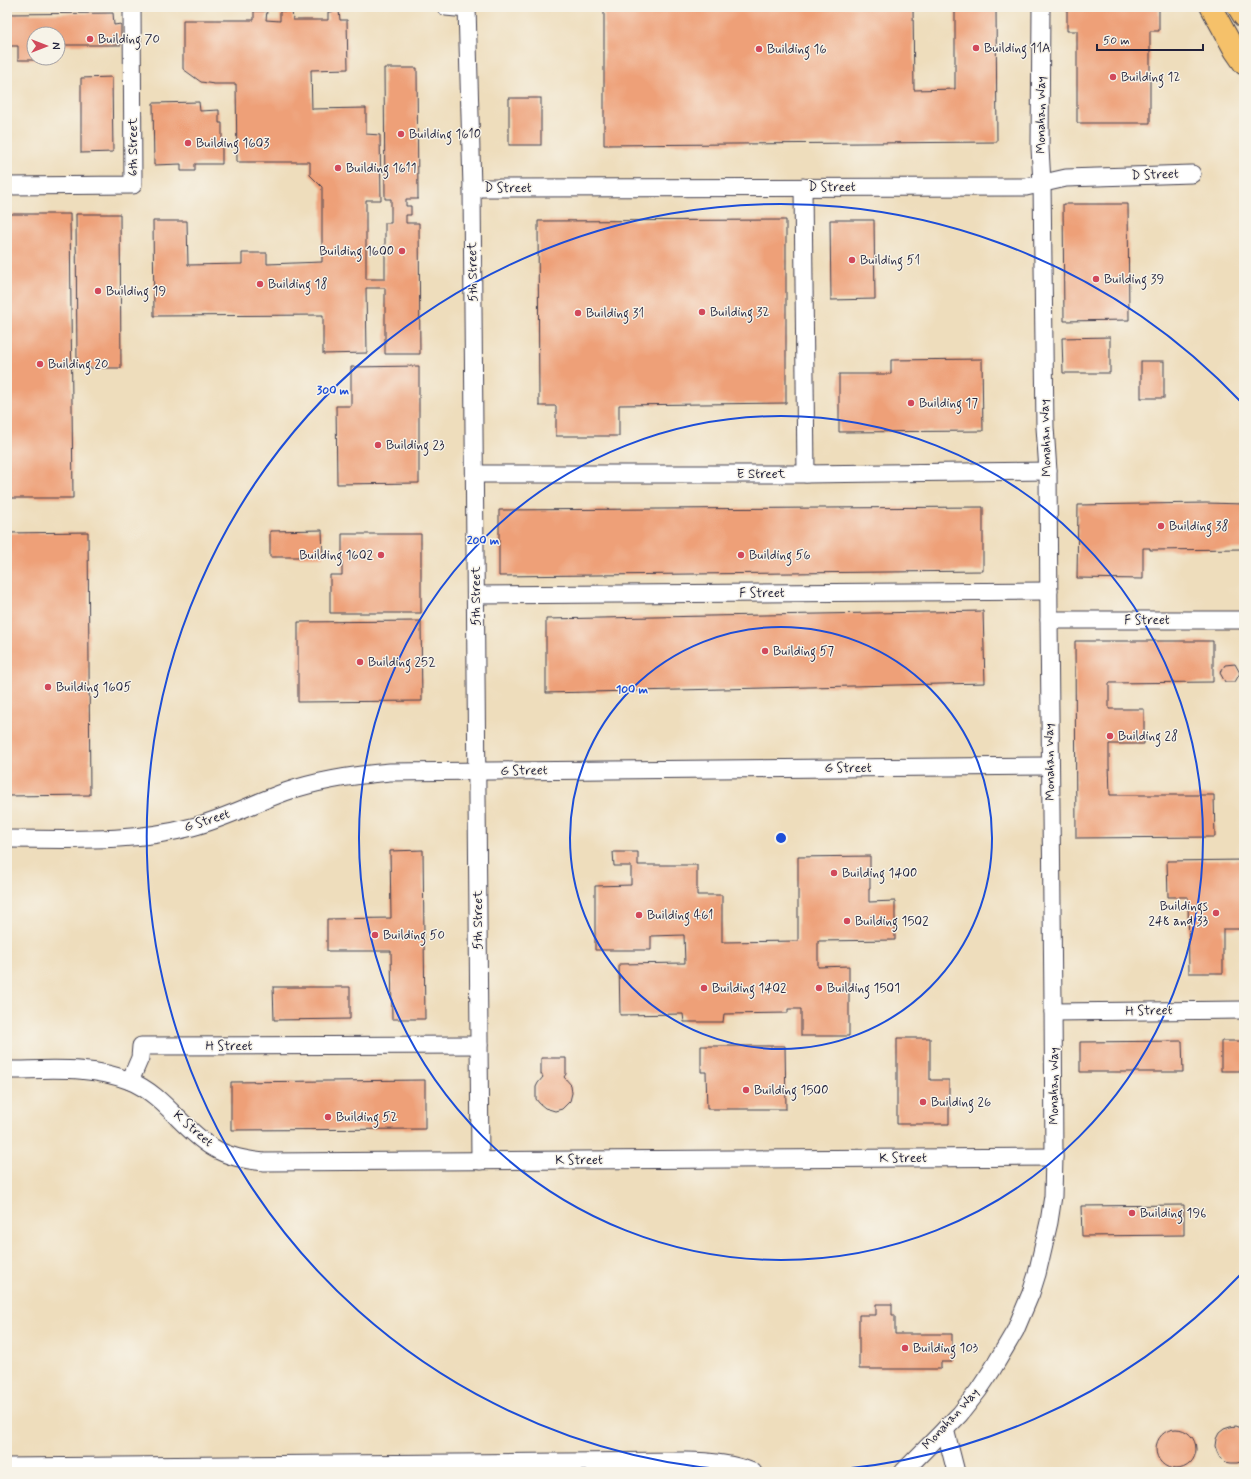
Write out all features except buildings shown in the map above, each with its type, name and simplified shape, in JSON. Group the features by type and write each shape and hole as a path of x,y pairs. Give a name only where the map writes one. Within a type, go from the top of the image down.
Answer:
{"main road":[{"path":"1210,7 1244,64"},
{"path":"1238,7 1244,17"}],"street":[{"name":"6th Street","path":"7,186 133,185 132,7"},
{"path":"446,7 467,8"},
{"name":"Monahan Way","path":"903,1472 960,1414 992,1370 1015,1331 1031,1293 1043,1252 1053,1196 1053,1012 1048,471 1045,427 1042,183 1040,148 1041,7"},
{"name":"5th Street","path":"467,8 472,188 480,1161"},
{"name":"D Street","path":"472,188 1026,187 1066,178 1192,174"},
{"path":"803,187 806,474"},
{"name":"E Street","path":"475,474 806,474 1048,471"},
{"name":"F Street","path":"476,596 1049,591"},
{"name":"F Street","path":"1049,620 1244,620"},
{"name":"G Street","path":"7,839 119,838 157,834 207,823 286,792 334,779 390,772 1050,766"},
{"name":"H Street","path":"1053,1012 1244,1010"},
{"name":"H Street","path":"130,1081 140,1058 141,1046 479,1045"},
{"path":"7,1070 81,1070 106,1074 130,1081"},
{"name":"K Street","path":"130,1081 158,1097 203,1141 219,1151 238,1158 264,1162 1054,1157"},
{"path":"945,1429 956,1472"},
{"path":"7,1467 685,1460 720,1462 738,1466 753,1472"}],"green space":[{"path":"630,1469 720,1470 727,1472 194,1472"}],"place":[{"name":"Building 70","path":"90,39"},
{"name":"Building 11A","path":"976,48"},
{"name":"Building 16","path":"759,49"},
{"name":"Building 12","path":"1113,77"},
{"name":"Building 1610","path":"401,134"},
{"name":"Building 1603","path":"188,143"},
{"name":"Building 1611","path":"338,168"},
{"name":"Building 1600","path":"402,251"},
{"name":"Building 51","path":"852,260"},
{"name":"Building 39","path":"1096,279"},
{"name":"Building 18","path":"260,284"},
{"name":"Building 19","path":"98,291"},
{"name":"Building 32","path":"702,312"},
{"name":"Building 31","path":"578,313"},
{"name":"Building 20","path":"40,364"},
{"name":"Building 17","path":"911,403"},
{"name":"Building 23","path":"378,445"},
{"name":"Building 38","path":"1161,526"},
{"name":"Building 1602","path":"381,555"},
{"name":"Building 56","path":"741,555"},
{"name":"Building 57","path":"765,651"},
{"name":"Building 252","path":"360,662"},
{"name":"Building 1605","path":"48,687"},
{"name":"Building 28","path":"1110,736"},
{"name":"Building 1400","path":"834,873"},
{"name":"Buildings 248 and 33","path":"1216,913"},
{"name":"Building 461","path":"639,915"},
{"name":"Building 1502","path":"847,921"},
{"name":"Building 50","path":"375,935"},
{"name":"Building 1402","path":"704,988"},
{"name":"Building 1501","path":"819,988"},
{"name":"Building 1500","path":"746,1090"},
{"name":"Building 26","path":"923,1102"},
{"name":"Building 52","path":"328,1117"},
{"name":"Building 196","path":"1132,1213"},
{"name":"Building 103","path":"905,1348"}]}
